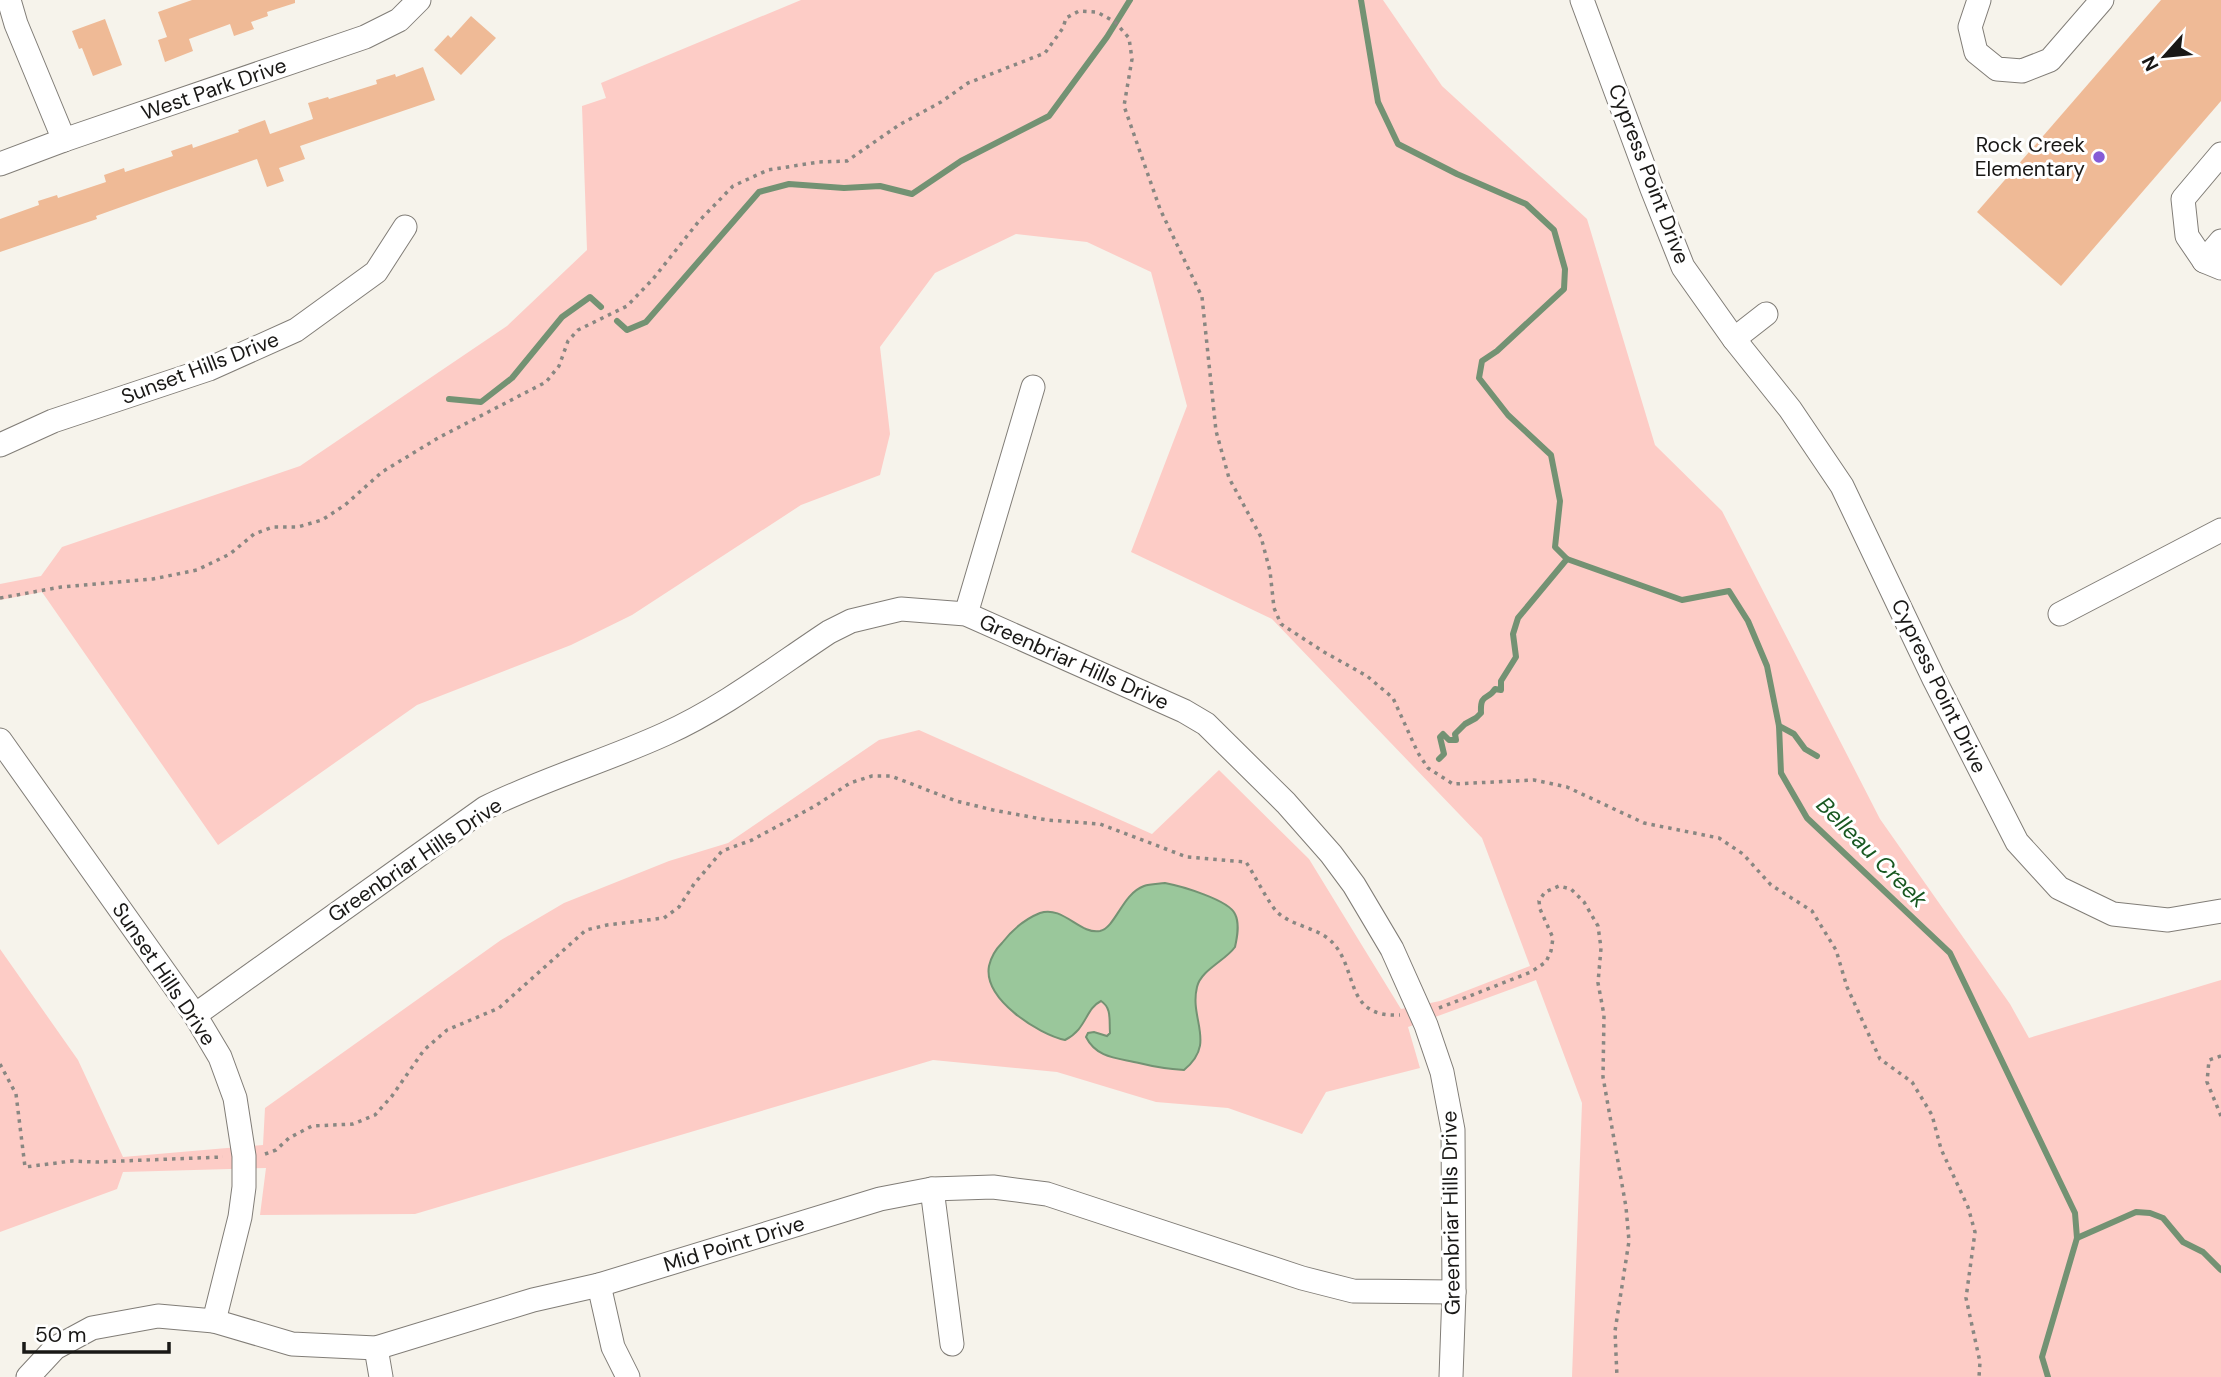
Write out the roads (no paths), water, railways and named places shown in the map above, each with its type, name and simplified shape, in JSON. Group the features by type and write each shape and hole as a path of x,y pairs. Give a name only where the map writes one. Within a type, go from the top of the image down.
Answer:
{"street":[{"path":"9,0 16,24 64,140"},
{"name":"West Park Drive","path":"0,164 365,37 399,20 419,0"},
{"name":"Cypress Point Drive","path":"1582,0 1651,189 1683,267 1734,339 1790,409 1842,485 1934,679 2017,842 2059,888 2113,914 2168,920 2221,911"},
{"path":"1979,0 1970,27 1976,52 1997,69 2022,71 2050,60 2102,0"},
{"path":"2221,154 2183,199 2187,236 2213,265 2221,241"},
{"name":"Sunset Hills Drive","path":"0,445 53,421 209,369 296,330 376,272 405,226"},
{"path":"1734,339 1766,314"},
{"path":"966,614 1033,387"},
{"path":"2060,614 2221,530"},
{"name":"Greenbriar Hills Drive","path":"195,1015 485,808 684,724 851,621 901,609 966,614 1184,711 1206,724 1286,803 1354,885 1392,949 1420,1012 1442,1072 1449,1101 1453,1130 1454,1292 1451,1377"},
{"name":"Sunset Hills Drive","path":"0,740 195,1015 220,1056 235,1098 244,1156 244,1187 240,1217 214,1321"},
{"name":"Mid Point Drive","path":"28,1377 55,1348 92,1328 158,1315 214,1321 292,1344 376,1348 533,1300 599,1286 880,1199 932,1189 993,1187 1047,1194 1302,1279 1353,1291 1454,1292"},
{"path":"932,1189 951,1344"},
{"path":"599,1286 612,1347 628,1377"},
{"path":"376,1348 381,1377"}],"waterway":[{"path":"617,321 627,330 646,322 759,192 789,184 844,188 880,186 912,194 961,161 1049,116 1107,37 1130,0"},
{"name":"Belleau Creek","path":"1361,0 1378,102 1398,144 1457,174 1526,204 1554,230 1565,269 1564,289 1497,351 1482,361 1479,378 1508,415 1551,455 1560,501 1555,547 1567,559 1682,600 1729,591 1748,621 1767,666 1779,726 1781,773 1807,818 1950,953 2075,1213 2077,1238 2042,1357 2048,1377"},
{"path":"449,399 481,402 512,378 562,317 590,297 601,307"},
{"path":"1439,759 1444,754 1440,737 1443,734 1449,740 1456,740 1455,734 1481,713 1483,699 1495,689 1501,690 1501,681 1516,657 1513,634 1518,618 1567,559"},
{"path":"1779,726 1794,734 1805,749 1817,756"},
{"path":"2077,1238 2136,1212 2150,1213 2163,1218 2183,1242 2203,1252 2221,1270"}],"place":[{"name":"Rock Creek Elementary","path":"2099,157"}]}
